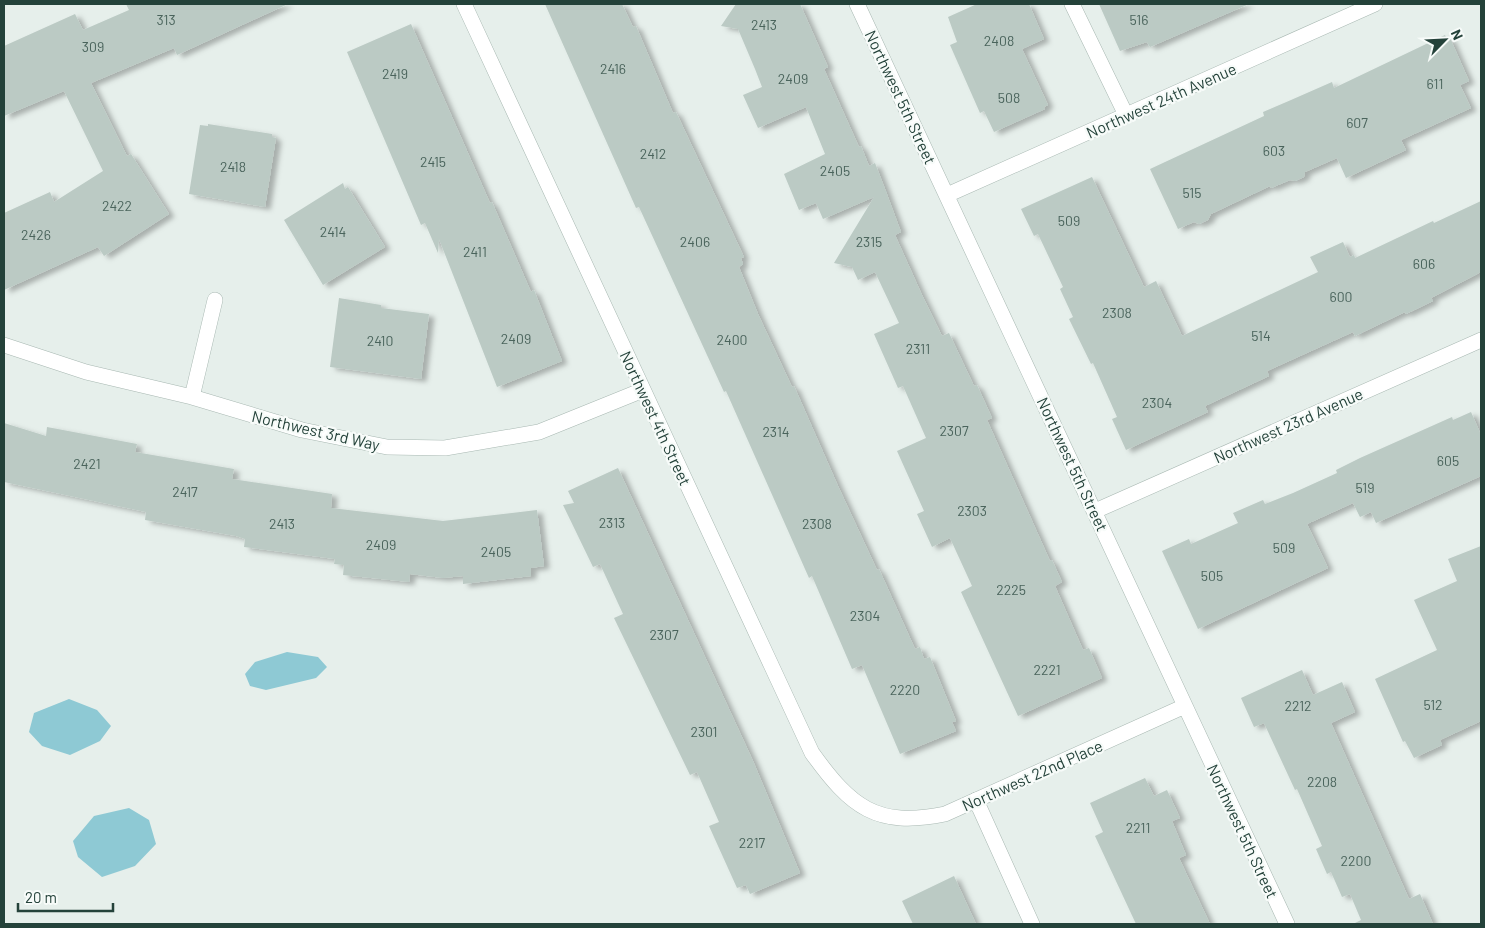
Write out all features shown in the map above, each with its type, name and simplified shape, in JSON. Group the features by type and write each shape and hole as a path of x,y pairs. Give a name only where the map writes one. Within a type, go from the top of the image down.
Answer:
{"street":[{"name":"Northwest 4th Street","path":"464,4 812,753 830,778 849,798 874,812"},
{"name":"Northwest 5th Street","path":"858,4 1287,924"},
{"path":"1072,4 1126,115"},
{"name":"Northwest 24th Avenue","path":"947,195 1375,4"},
{"path":"192,398 215,300"},
{"name":"Northwest 23rd Avenue","path":"1095,511 1481,340"},
{"name":"Northwest 3rd Way","path":"4,345 86,372 192,398 302,430 387,447 445,448 539,432 643,390"},
{"name":"Northwest 22nd Place","path":"874,812 897,819 922,819 945,814 1185,706"},
{"path":"976,800 1032,924"}],"water":[{"path":"287,652 318,657 327,667 316,678 266,690 250,686 245,674 255,662"},
{"path":"69,699 97,710 111,726 100,741 70,755 42,746 29,732 34,713"},
{"path":"129,808 149,820 156,844 135,866 102,877 78,857 73,841 94,816"}],"building":[{"path":"126,4 288,4 177,55 174,48 91,83 127,156 131,154 169,214 104,256 98,247 4,290 4,213 50,192 54,202 103,171 64,91 4,116 4,46 75,14 83,30 129,10"},
{"path":"545,4 622,4 633,27 636,26 673,113 676,112 744,257 741,258 743,264 739,267 758,314 792,387 794,386 838,486 877,570 879,569 915,649 920,647 924,659 930,657 956,721 952,722 956,731 900,754 862,665 852,669 812,576 809,578 726,391 724,392 639,207 636,208"},
{"path":"736,4 800,4 828,67 824,69 859,147 861,146 869,166 875,163 901,232 895,235 942,336 949,333 974,386 977,385 992,418 987,420 1050,561 1052,560 1062,582 1055,586 1083,650 1089,648 1102,678 1018,716 961,592 972,586 950,538 932,547 917,514 924,511 897,451 926,438 903,386 898,388 874,334 899,323 875,272 858,280 852,267 834,263 874,197 823,219 816,203 799,210 784,174 825,154 806,107 758,128 743,95 762,87 738,29 721,26"},
{"path":"977,4 1029,4 1044,39 1022,49 1048,105 1044,107 1045,109 994,132 984,111 980,113 950,45 957,42 948,17"},
{"path":"1099,4 1249,4 1150,47 1147,42 1120,51"},
{"path":"411,24 531,292 534,290 562,361 497,387 439,239 438,253 425,223 421,225 347,52"},
{"path":"1445,35 1447,39 1450,38 1469,81 1460,85 1471,108 1401,140 1406,150 1346,178 1337,158 1305,172 1304,177 1295,181 1290,180 1271,188 1270,186 1211,214 1208,220 1199,224 1194,222 1178,229 1150,169 1264,116 1263,112 1332,82 1334,88"},
{"path":"208,124 272,134 272,137 276,138 265,207 189,194 200,125 208,126"},
{"path":"1092,177 1144,287 1156,281 1182,336 1318,272 1310,257 1343,242 1350,257 1354,255 1355,258 1433,221 1434,223 1481,201 1481,272 1431,298 1433,301 1406,314 1405,312 1355,336 1353,332 1267,371 1269,376 1205,406 1208,412 1126,450 1112,419 1117,417 1093,363 1091,364 1069,319 1073,317 1060,289 1063,287 1038,234 1034,236 1021,209"},
{"path":"343,183 345,189 348,187 385,247 323,285 284,220"},
{"path":"339,298 381,305 381,308 429,314 421,379 330,367"},
{"path":"1471,412 1481,435 1481,476 1376,523 1371,512 1360,517 1353,503 1307,524 1328,568 1198,629 1162,551 1189,539 1191,544 1238,523 1233,513 1263,500 1265,504 1293,493 1337,473 1336,470 1360,458 1452,417 1453,420"},
{"path":"4,423 46,436 47,427 137,444 135,452 234,469 232,479 332,494 331,508 443,521 537,510 544,566 531,568 531,576 463,584 463,576 443,578 410,574 409,582 343,575 344,565 334,564 335,559 244,547 245,539 236,536 145,520 146,512 4,482"},
{"path":"618,468 753,761 800,873 750,894 746,885 737,888 709,826 719,822 697,772 690,775 614,618 623,614 600,564 593,567 563,505 574,503 568,491"},
{"path":"1481,546 1481,721 1440,740 1442,745 1414,758 1405,741 1403,742 1375,679 1437,650 1414,600 1457,581 1448,559"},
{"path":"1302,670 1313,695 1342,682 1355,712 1331,723 1409,899 1420,894 1433,924 1353,924 1361,920 1350,894 1342,897 1331,872 1327,874 1316,849 1322,846 1297,789 1295,790 1264,723 1254,727 1241,698"},
{"path":"1145,778 1154,796 1167,790 1180,818 1172,821 1186,855 1179,858 1210,924 1136,924 1095,836 1103,832 1090,803"},
{"path":"954,876 976,924 913,924 902,901"}]}
